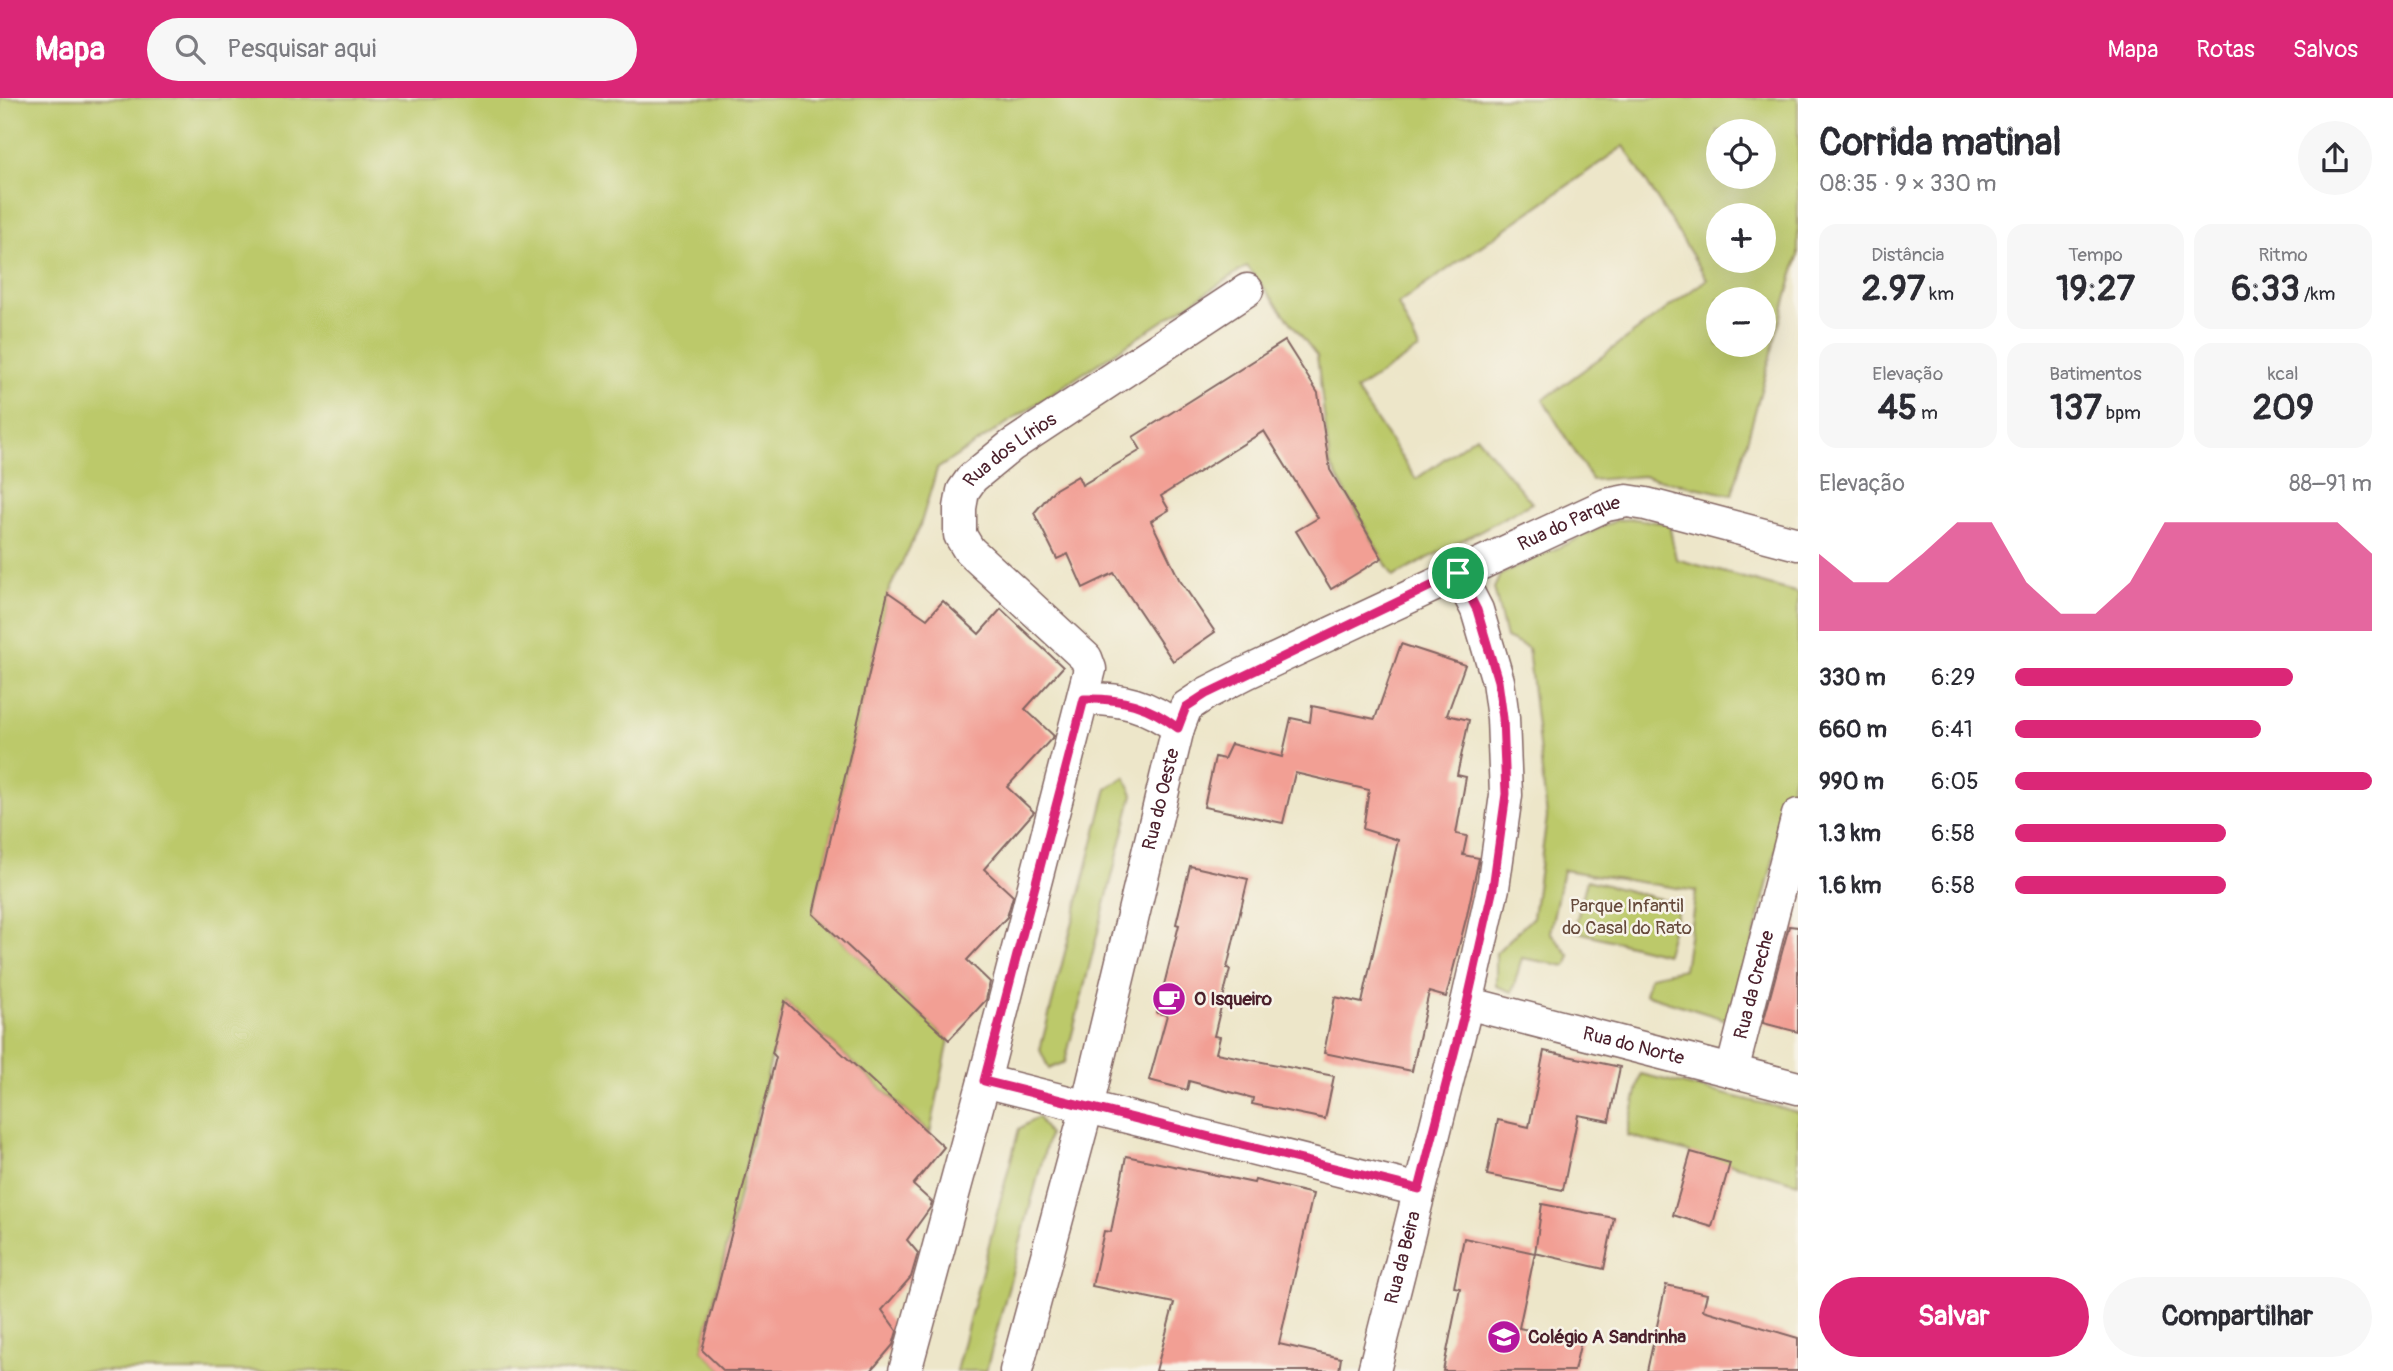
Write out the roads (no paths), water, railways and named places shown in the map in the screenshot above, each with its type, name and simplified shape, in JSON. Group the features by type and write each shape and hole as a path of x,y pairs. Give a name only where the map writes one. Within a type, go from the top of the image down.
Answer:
{"street":[{"name":"Rua dos Lírios","path":"1084,699 1090,669 1086,657 970,550 960,535 963,491 972,478 1011,446 1247,290"},
{"name":"Rua do Parque","path":"1178,728 1186,707 1206,694 1606,505 1627,501 1647,504 1798,544"},
{"name":"Rua da Beira","path":"1374,1371 1467,1003 1493,888 1506,794 1503,718 1495,669 1477,610 1458,573"},
{"name":"Rua do Oeste","path":"1016,1371 1087,1107 1178,728 1160,714 1136,705 1110,699 1084,699"},
{"path":"905,1371 1084,699"},
{"name":"Rua da Creche","path":"1732,1071 1798,815"},
{"name":"Rua do Norte","path":"1467,1003 1798,1088"},
{"path":"984,1081 1419,1189"}],"place":[{"name":"O Isqueiro","path":"1169,999"},
{"name":"Colégio A Sandrinha","path":"1504,1337"}],"park label":[{"name":"Parque Infantil do Casal do Rato","path":"1627,917"}]}
